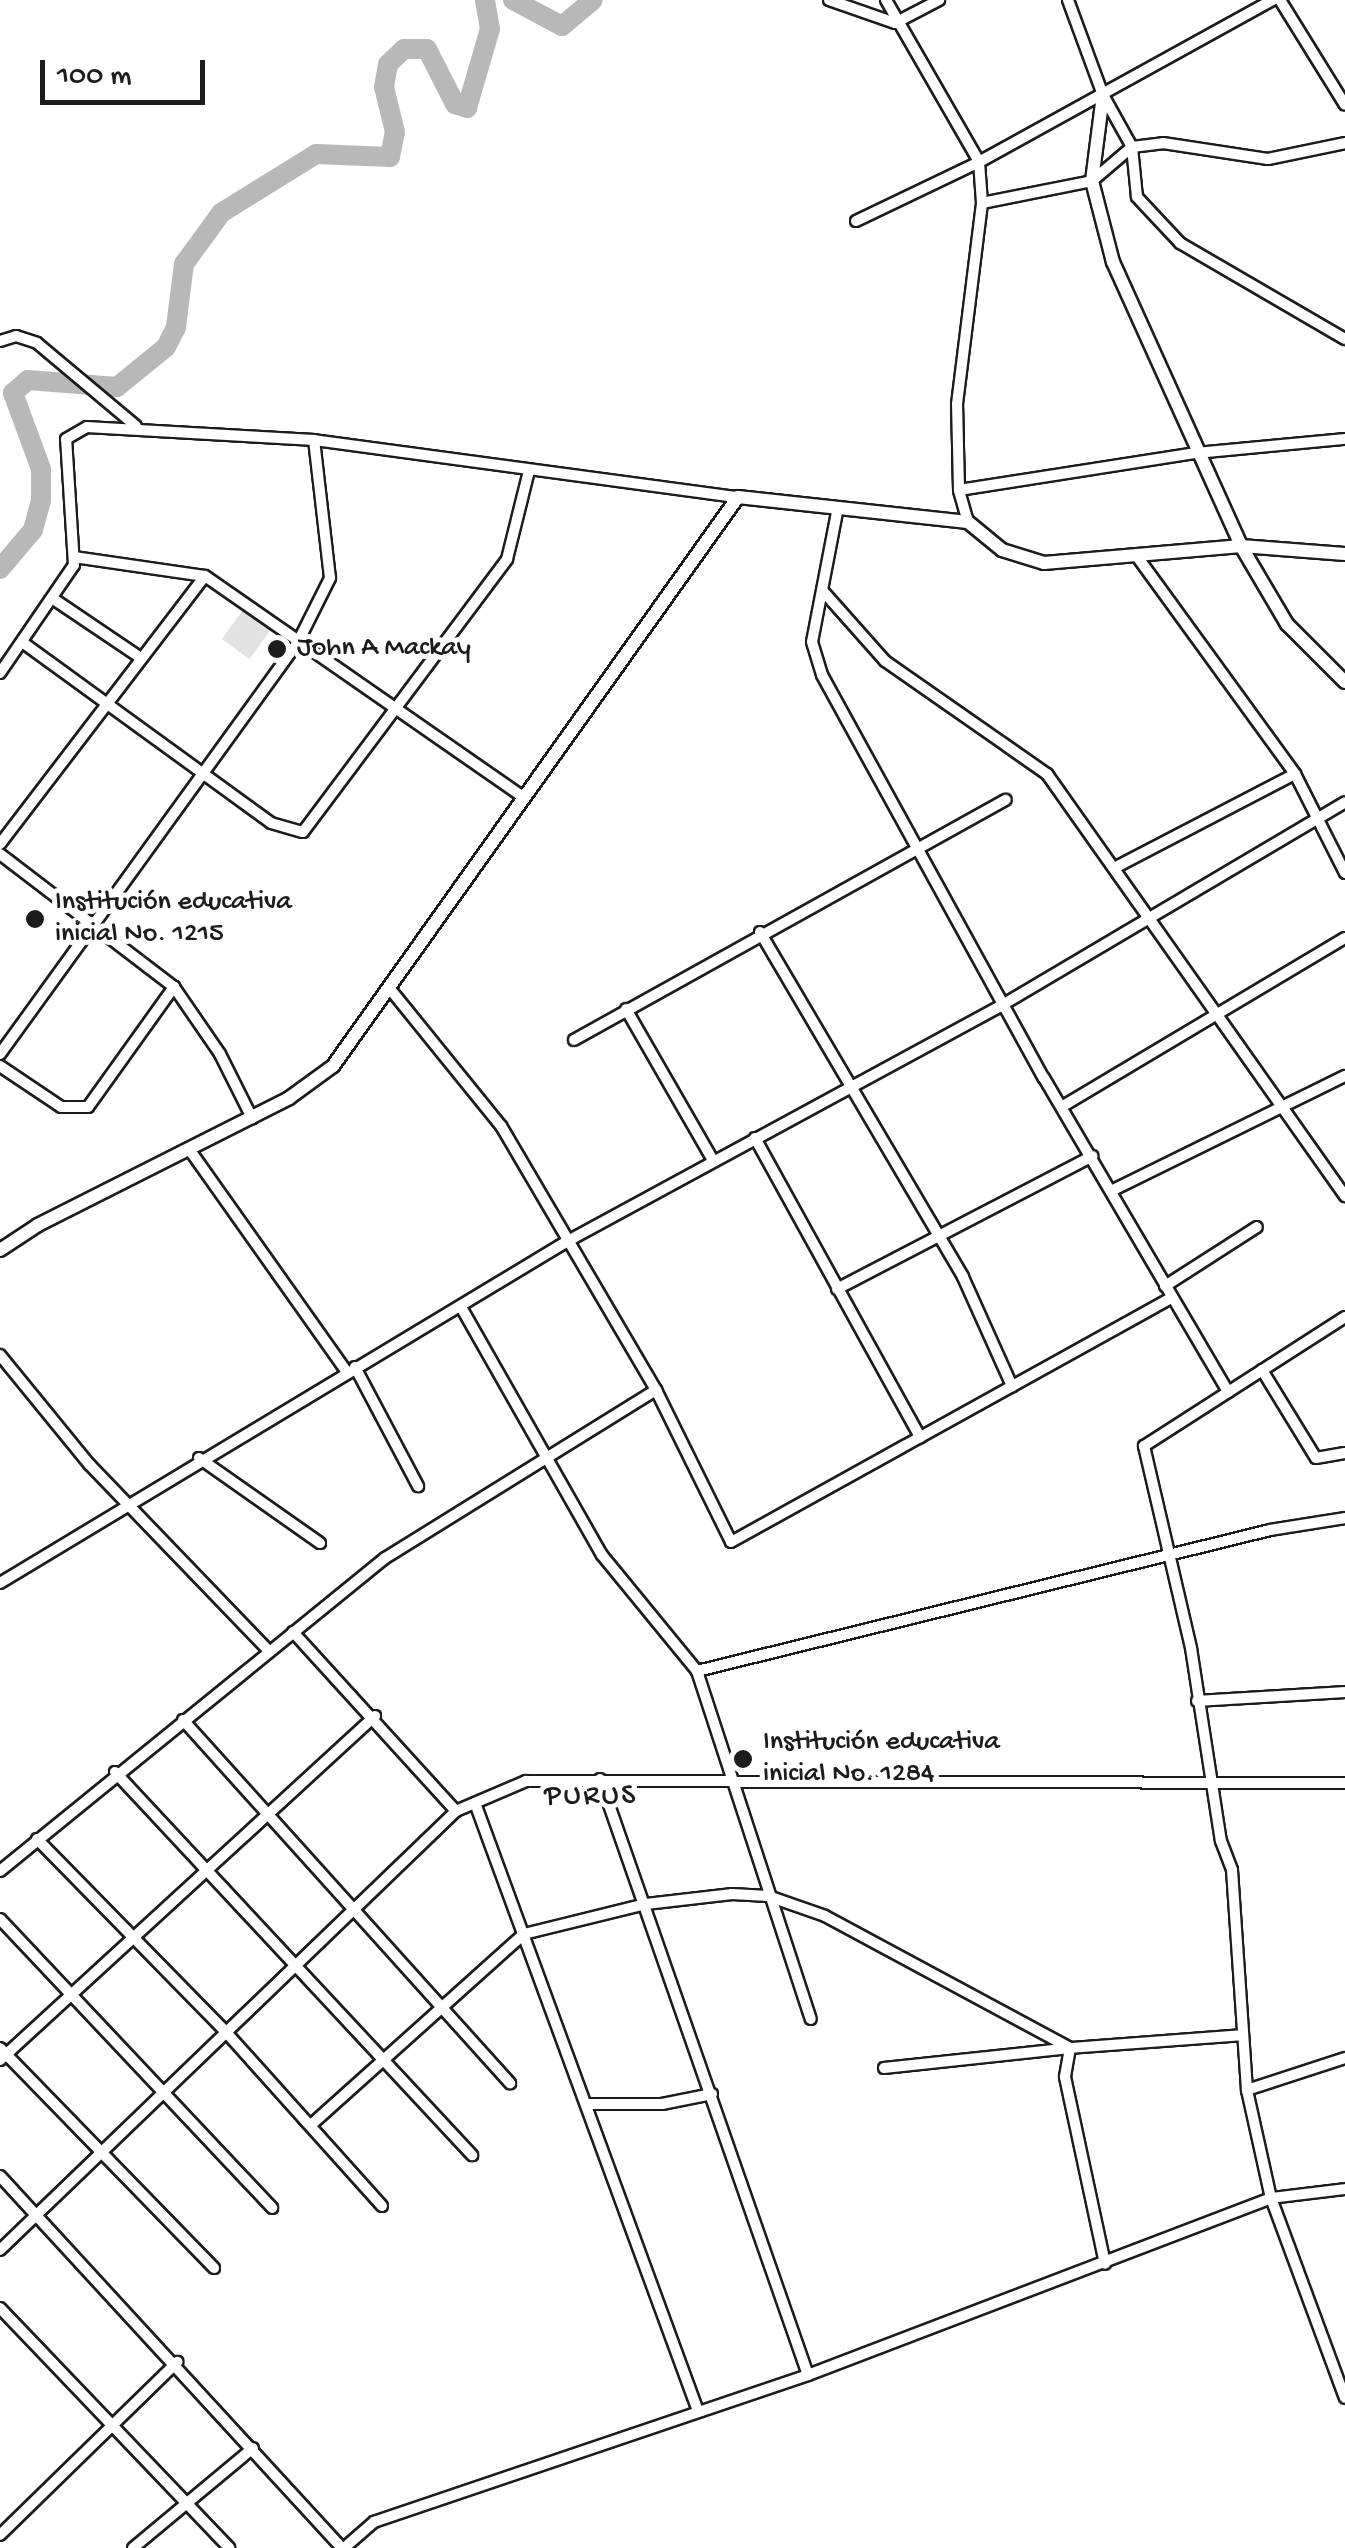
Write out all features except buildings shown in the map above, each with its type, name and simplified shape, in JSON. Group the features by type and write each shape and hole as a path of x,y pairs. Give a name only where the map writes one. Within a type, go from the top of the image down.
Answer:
{"street":[{"path":"828,0 895,24 939,0"},
{"path":"886,0 895,24 979,162 982,203 957,404 959,490 968,522"},
{"path":"1068,0 1103,95 1132,148 1136,197 1180,243 1345,339"},
{"path":"856,221 979,162 1276,0 1345,105"},
{"path":"1103,95 1092,180 1113,262 1241,546 1288,624 1345,682"},
{"path":"982,203 1092,180 1132,148 1162,143 1268,159 1345,144"},
{"path":"0,341 16,336 37,343 109,410 136,426"},
{"path":"0,673 52,598 74,557 66,439 86,427 136,426 314,440 529,471 968,522 1002,550 1044,563 1241,546 1345,554"},
{"path":"959,490 1196,453 1345,439"},
{"path":"0,1054 90,922 298,642 330,578 314,440"},
{"path":"22,642 282,830 308,829 507,559 529,471"},
{"path":"0,1250 252,1118 333,1066 391,990 523,797 738,497"},
{"path":"838,506 812,642 822,675 1004,1004 1228,1392"},
{"path":"1136,555 1294,774 1345,874"},
{"path":"74,557 205,576 298,642 400,706 523,797"},
{"path":"0,844 205,576"},
{"path":"822,590 885,662 1047,774 1118,866 1345,1196"},
{"path":"52,598 141,658"},
{"path":"1118,866 1294,774"},
{"path":"574,1040 916,845 1006,800"},
{"path":"0,1583 199,1458 566,1242 1004,1004 1345,802"},
{"path":"0,854 174,987 220,1054 252,1118"},
{"path":"760,932 934,1236 962,1277 1012,1386"},
{"path":"1063,1106 1345,938"},
{"path":"0,1066 61,1106 88,1107 174,987"},
{"path":"391,990 470,1081 656,1390 731,1542 1171,1298"},
{"path":"626,1009 712,1160"},
{"path":"1111,1191 1345,1076"},
{"path":"755,1138 920,1437"},
{"path":"189,1148 351,1370 418,1486"},
{"path":"837,1289 1092,1156"},
{"path":"1165,1286 1257,1227"},
{"path":"461,1307 602,1555 697,1670 728,1779 811,2019"},
{"path":"1345,1317 1144,1446 1170,1554 1210,1779 1232,1870 1247,2090 1270,2198 1345,2398"},
{"path":"0,1356 125,1503 269,1651"},
{"path":"1262,1370 1316,1458 1345,1453"},
{"path":"0,1871 115,1772 385,1558 656,1390"},
{"path":"199,1458 320,1543"},
{"path":"697,1670 1170,1554 1345,1518"},
{"path":"293,1632 375,1716 456,1811"},
{"path":"1197,1701 1345,1692"},
{"path":"214,2268 2,2054 70,1997 375,1716"},
{"path":"184,1720 510,2083"},
{"path":"115,1772 291,1968 472,2156"},
{"path":"600,1778 808,2375"},
{"path":"0,2250 456,1811 526,1781 728,1779 1082,1787 1210,1779 1345,1783"},
{"path":"475,1803 698,2411"},
{"path":"37,1838 136,1936 312,2124 382,2206"},
{"path":"312,2124 524,1934 646,1904 768,1896 825,1916 1070,2048"},
{"path":"0,1919 272,2208"},
{"path":"884,2068 1243,2035"},
{"path":"1070,2048 1065,2077 1105,2264"},
{"path":"1247,2090 1345,2058"},
{"path":"586,2104 662,2104 712,2094"},
{"path":"0,2176 177,2362 343,2548 374,2522 808,2375 1270,2198 1345,2190"},
{"path":"0,2308 229,2548"},
{"path":"0,2534 177,2362"},
{"path":"133,2548 253,2448"}],"shaded area":[{"path":"243,610 271,630 249,659 222,639"}],"waterway":[{"path":"0,569 33,530 41,500 41,469 13,393 28,380 117,387 166,347 176,327 184,264 221,213 316,154 390,157 395,132 384,87 388,64 404,49 427,49 455,104 467,108 490,29 485,0"},
{"path":"513,0 562,26 593,0"}],"place":[{"name":"John A Mackay","path":"277,649"},
{"name":"Institución educativa inicial No. 1215","path":"35,919"},
{"name":"Institución educativa inicial No. 1284","path":"743,1759"}],"district":[{"name":"PURUS","path":"591,1798"}]}
